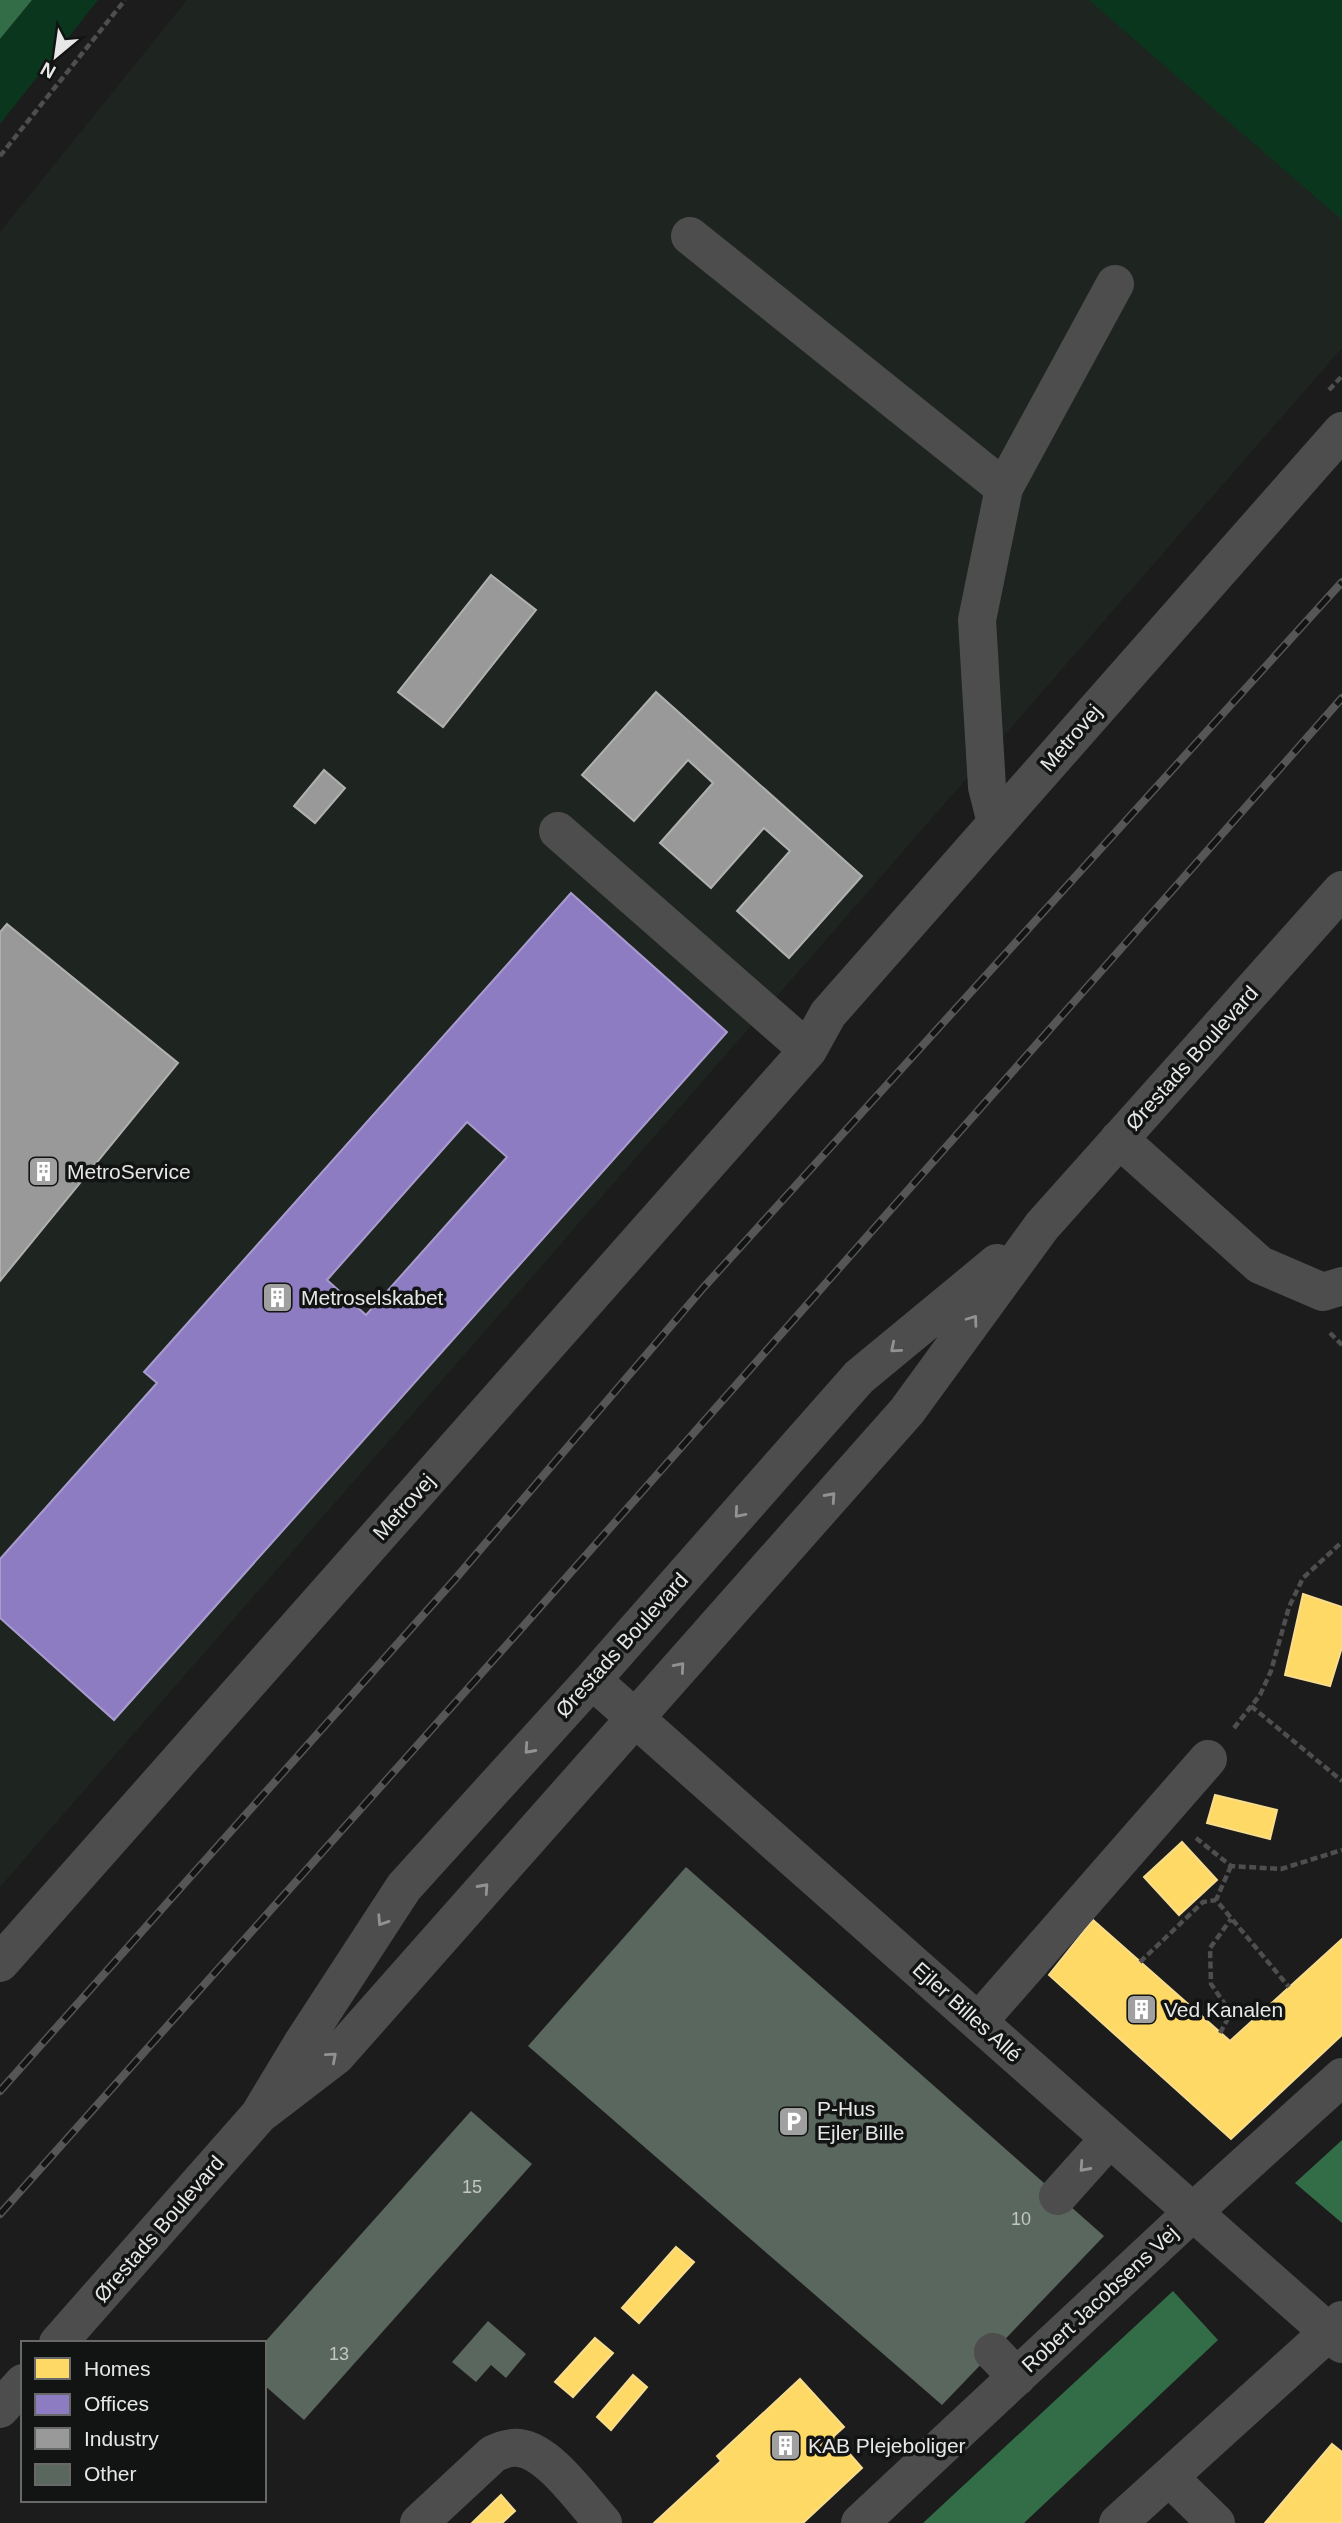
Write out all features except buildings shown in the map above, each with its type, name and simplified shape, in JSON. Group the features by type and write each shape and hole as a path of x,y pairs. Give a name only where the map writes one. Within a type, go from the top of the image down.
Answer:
{"street":[{"path":"690,236 1004,488"},
{"path":"996,823 987,787 977,620 1004,488 1115,284"},
{"name":"Metrovej","path":"0,1963 808,1050 828,1014 1342,431"},
{"path":"558,831 808,1050"},
{"name":"Ørestads Boulevard","path":"259,2115 336,2056 635,1719 907,1411 1042,1226 1342,890"},
{"path":"1119,1139 1260,1265 1323,1292 1342,1286"},
{"name":"Ørestads Boulevard","path":"60,2341 259,2115 404,1887 592,1680 859,1377 1042,1226"},
{"name":"Ejler Billes Allé","path":"592,1680 1193,2212 1337,2332"},
{"path":"978,2022 1208,1759"},
{"name":"Robert Jacobsens Vej","path":"860,2523 1005,2364 1193,2212 1342,2077"},
{"path":"1058,2196 1109,2138"},
{"path":"1118,2523 1337,2332"},
{"path":"0,2409 21,2385"},
{"path":"419,2523 493,2454 505,2449 519,2448 534,2452 547,2461 603,2523"},
{"path":"1168,2477 1216,2523"}],"path":[{"path":"0,156 125,0"},
{"path":"1208,1759 1260,1695 1271,1671 1289,1607 1303,1578 1341,1544"},
{"path":"1251,1706 1342,1781"},
{"path":"1163,1811 1231,1866 1281,1869 1342,1850"},
{"path":"1216,1900 1231,1866"},
{"path":"1216,1900 1289,1987"},
{"path":"1140,1962 1203,1902 1216,1900"},
{"path":"1220,2033 1231,2013 1211,1984 1210,1948 1231,1919"}],"shaded area":[{"path":"0,0 32,0 0,39"},
{"path":"32,0 98,0 0,124 0,39"},
{"path":"187,0 1342,0 1342,348 0,1887 0,232"},
{"path":"1089,0 1342,0 1342,220"},
{"path":"1342,2140 1342,2223 1295,2183"},
{"path":"1173,2291 1218,2340 1024,2523 923,2523"}],"railway":[{"path":"0,2091 456,1578 704,1287 1342,582"},
{"path":"0,2214 520,1630 1342,698"}],"place":[{"name":"MetroService","path":"44,1172"},
{"name":"Metroselskabet","path":"278,1298"},
{"name":"Ved Kanalen","path":"1141,2010"},
{"name":"P-Hus Ejler Bille","path":"794,2121"},
{"name":"KAB Plejeboliger","path":"785,2446"}]}
